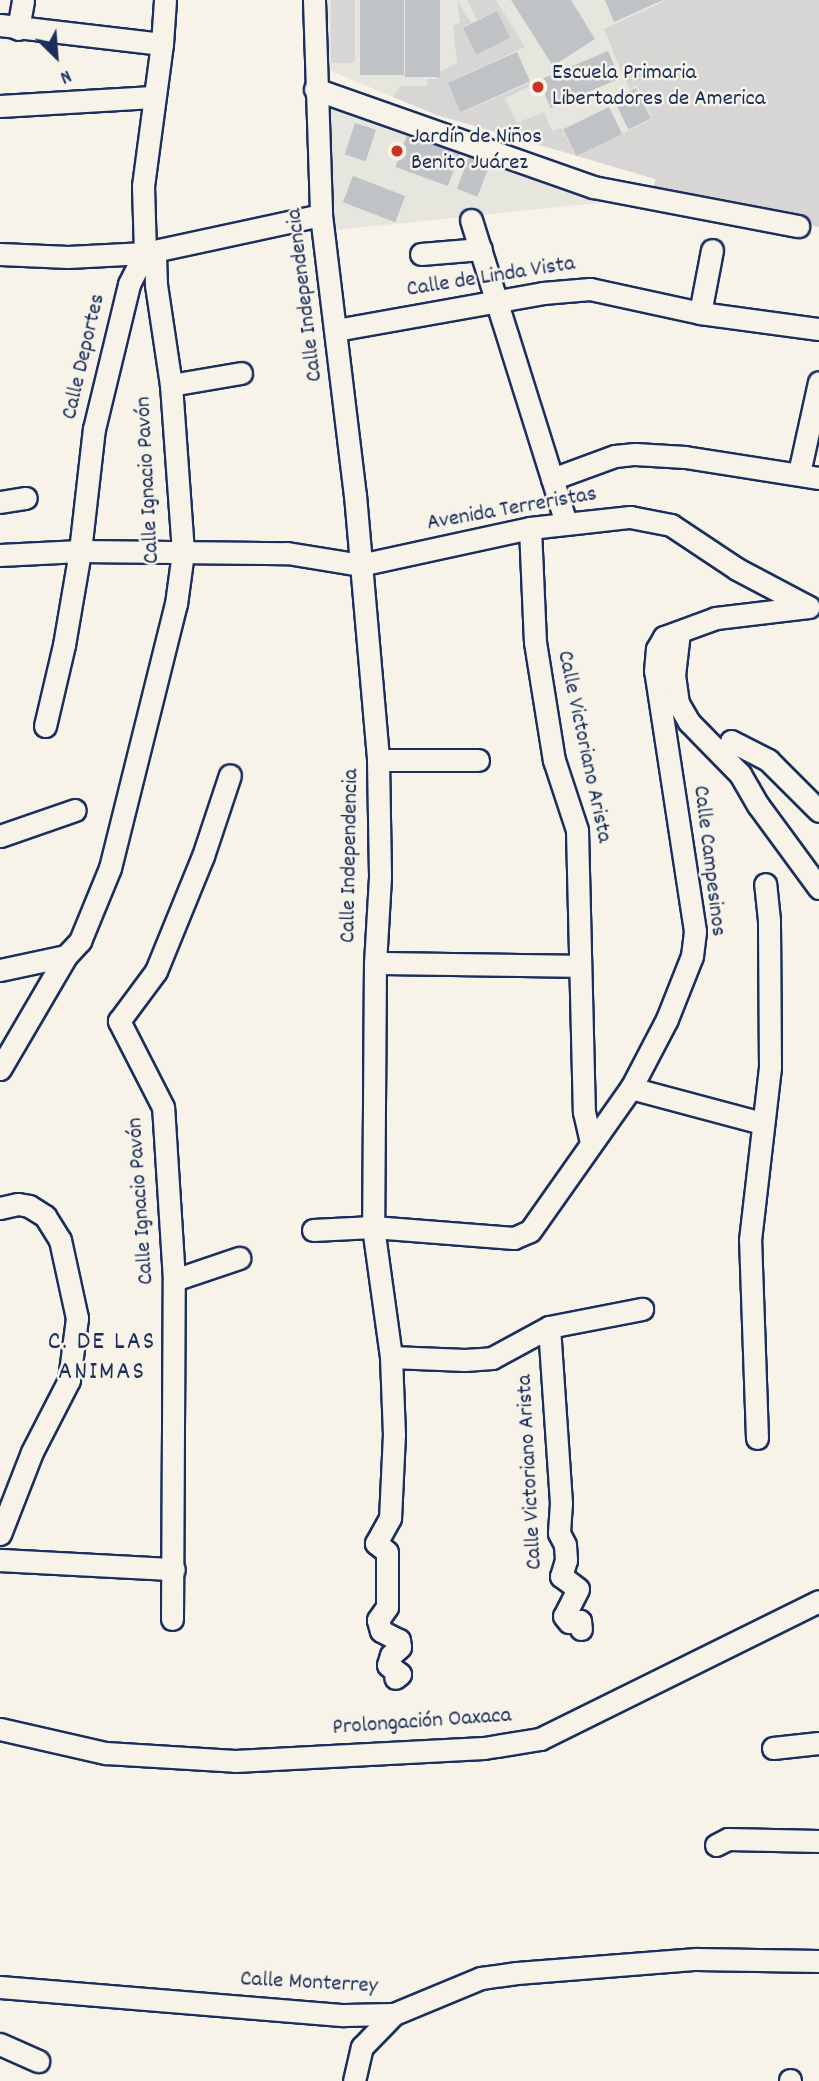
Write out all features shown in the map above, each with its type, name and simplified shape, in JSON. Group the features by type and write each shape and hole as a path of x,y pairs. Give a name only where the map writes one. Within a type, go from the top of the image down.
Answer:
{"street":[{"path":"23,0 9,27 162,44"},
{"name":"Calle Deportes","path":"45,726 64,645 80,551 94,429 129,284 150,252 143,186 162,44 165,0"},
{"name":"Calle Independencia","path":"314,0 321,215 355,495 378,760 380,877 375,963 373,1227 391,1357 394,1434 390,1518 376,1543 387,1552 387,1607 378,1620 381,1631 399,1640 400,1647 391,1654 388,1665 400,1674 395,1678"},
{"path":"315,89 593,187 798,226"},
{"path":"0,106 153,97"},
{"path":"0,254 68,257 150,252 321,215"},
{"path":"471,220 566,523"},
{"path":"421,254 481,249"},
{"path":"700,313 712,250"},
{"name":"Calle Ignacio Pavón","path":"0,1069 66,956 80,940 110,868 176,604 183,552 171,385 150,252"},
{"name":"Calle de Linda Vista","path":"336,330 497,301 590,289 700,313 819,329"},
{"path":"171,385 241,373"},
{"path":"552,479 615,456 635,454 685,457 809,476 819,382"},
{"path":"0,502 26,498"},
{"name":"Avenida Terreristas","path":"359,565 530,528 630,517 671,525 737,569 816,611"},
{"name":"Calle Victoriano Arista","path":"530,528 535,642 554,760 577,830 581,875 579,966 584,1112 591,1143"},
{"path":"0,555 80,551 287,553 359,565"},
{"name":"Calle Campesinos","path":"313,1230 373,1227 514,1238 530,1231 631,1088 667,1019 692,956 695,931 655,671 657,649 664,637 716,618 816,611"},
{"path":"679,632 674,675 678,703 689,722 740,774 758,805 819,888"},
{"path":"730,741 768,760 819,811"},
{"path":"378,760 478,760"},
{"name":"Calle Ignacio Pavón","path":"172,1619 174,1280 163,1107 119,1021 156,971 202,856 230,775"},
{"path":"0,836 75,810"},
{"path":"757,1438 750,1240 770,1067 769,920 765,884"},
{"path":"0,970 66,956"},
{"path":"375,963 579,966"},
{"path":"631,1088 762,1123"},
{"path":"0,1208 18,1204 29,1206 45,1216 60,1240 73,1287 77,1318 69,1380 32,1452 0,1534"},
{"path":"174,1280 239,1258"},
{"path":"391,1357 465,1360 492,1358 549,1327 642,1309"},
{"name":"Calle Victoriano Arista","path":"549,1327 561,1503 559,1534 565,1545 566,1560 561,1576 578,1589 564,1616 569,1622 580,1621 581,1629"},
{"path":"0,1560 174,1569"},
{"name":"Prolongación Oaxaca","path":"0,1729 106,1753 235,1761 484,1748 540,1739 819,1601"},
{"path":"773,1748 819,1742"},
{"path":"716,1845 728,1839 819,1841"},
{"name":"Calle Monterrey","path":"0,1987 344,2015 394,2014 481,1978 517,1973 696,1959 819,1961"},
{"path":"354,2081 362,2047 394,2014"},
{"path":"0,2044 38,2061"}],"shaded area":[{"name":"Escuela Primaria Libertadores de America","path":"328,0 728,0 678,186 436,115 329,70"},
{"path":"331,0 355,0 355,63 331,63"},
{"path":"457,0 471,23 463,27 475,54 510,38 497,11 477,20 467,0 496,0 525,47 447,83 461,113 531,82 533,85 505,98 517,123 544,112 552,131 561,128 575,155 437,115 393,97 400,86 427,86 428,79 436,79 437,73 457,63 453,26 460,22"},
{"path":"667,0 819,0 819,227 652,190 656,179 578,156 652,119 637,85 629,89 604,29"},
{"name":"Jardín de Niños Benito Juárez","path":"328,104 600,198 599,203 335,230"}],"building":[{"path":"360,0 404,0 404,75 360,75"},
{"path":"405,0 440,0 440,77 405,77"},
{"path":"511,0 571,0 595,39 553,66"},
{"path":"605,0 663,0 614,22"},
{"path":"497,11 510,38 476,55 463,28"},
{"path":"608,51 620,79 551,108 539,80"},
{"path":"517,52 530,81 461,112 448,83"},
{"path":"636,88 651,119 628,130 614,99"},
{"path":"609,107 622,134 576,156 563,129"},
{"path":"355,123 376,130 366,161 345,154"},
{"path":"407,135 460,154 448,186 395,167"},
{"path":"469,157 490,165 477,197 457,189"},
{"path":"353,176 405,196 395,222 343,202"}],"place":[{"name":"Escuela Primaria Libertadores de America","path":"538,87"},
{"name":"Jardín de Niños Benito Juárez","path":"397,151"}],"district":[{"name":"C. DE LAS ANIMAS","path":"102,1358"}]}
